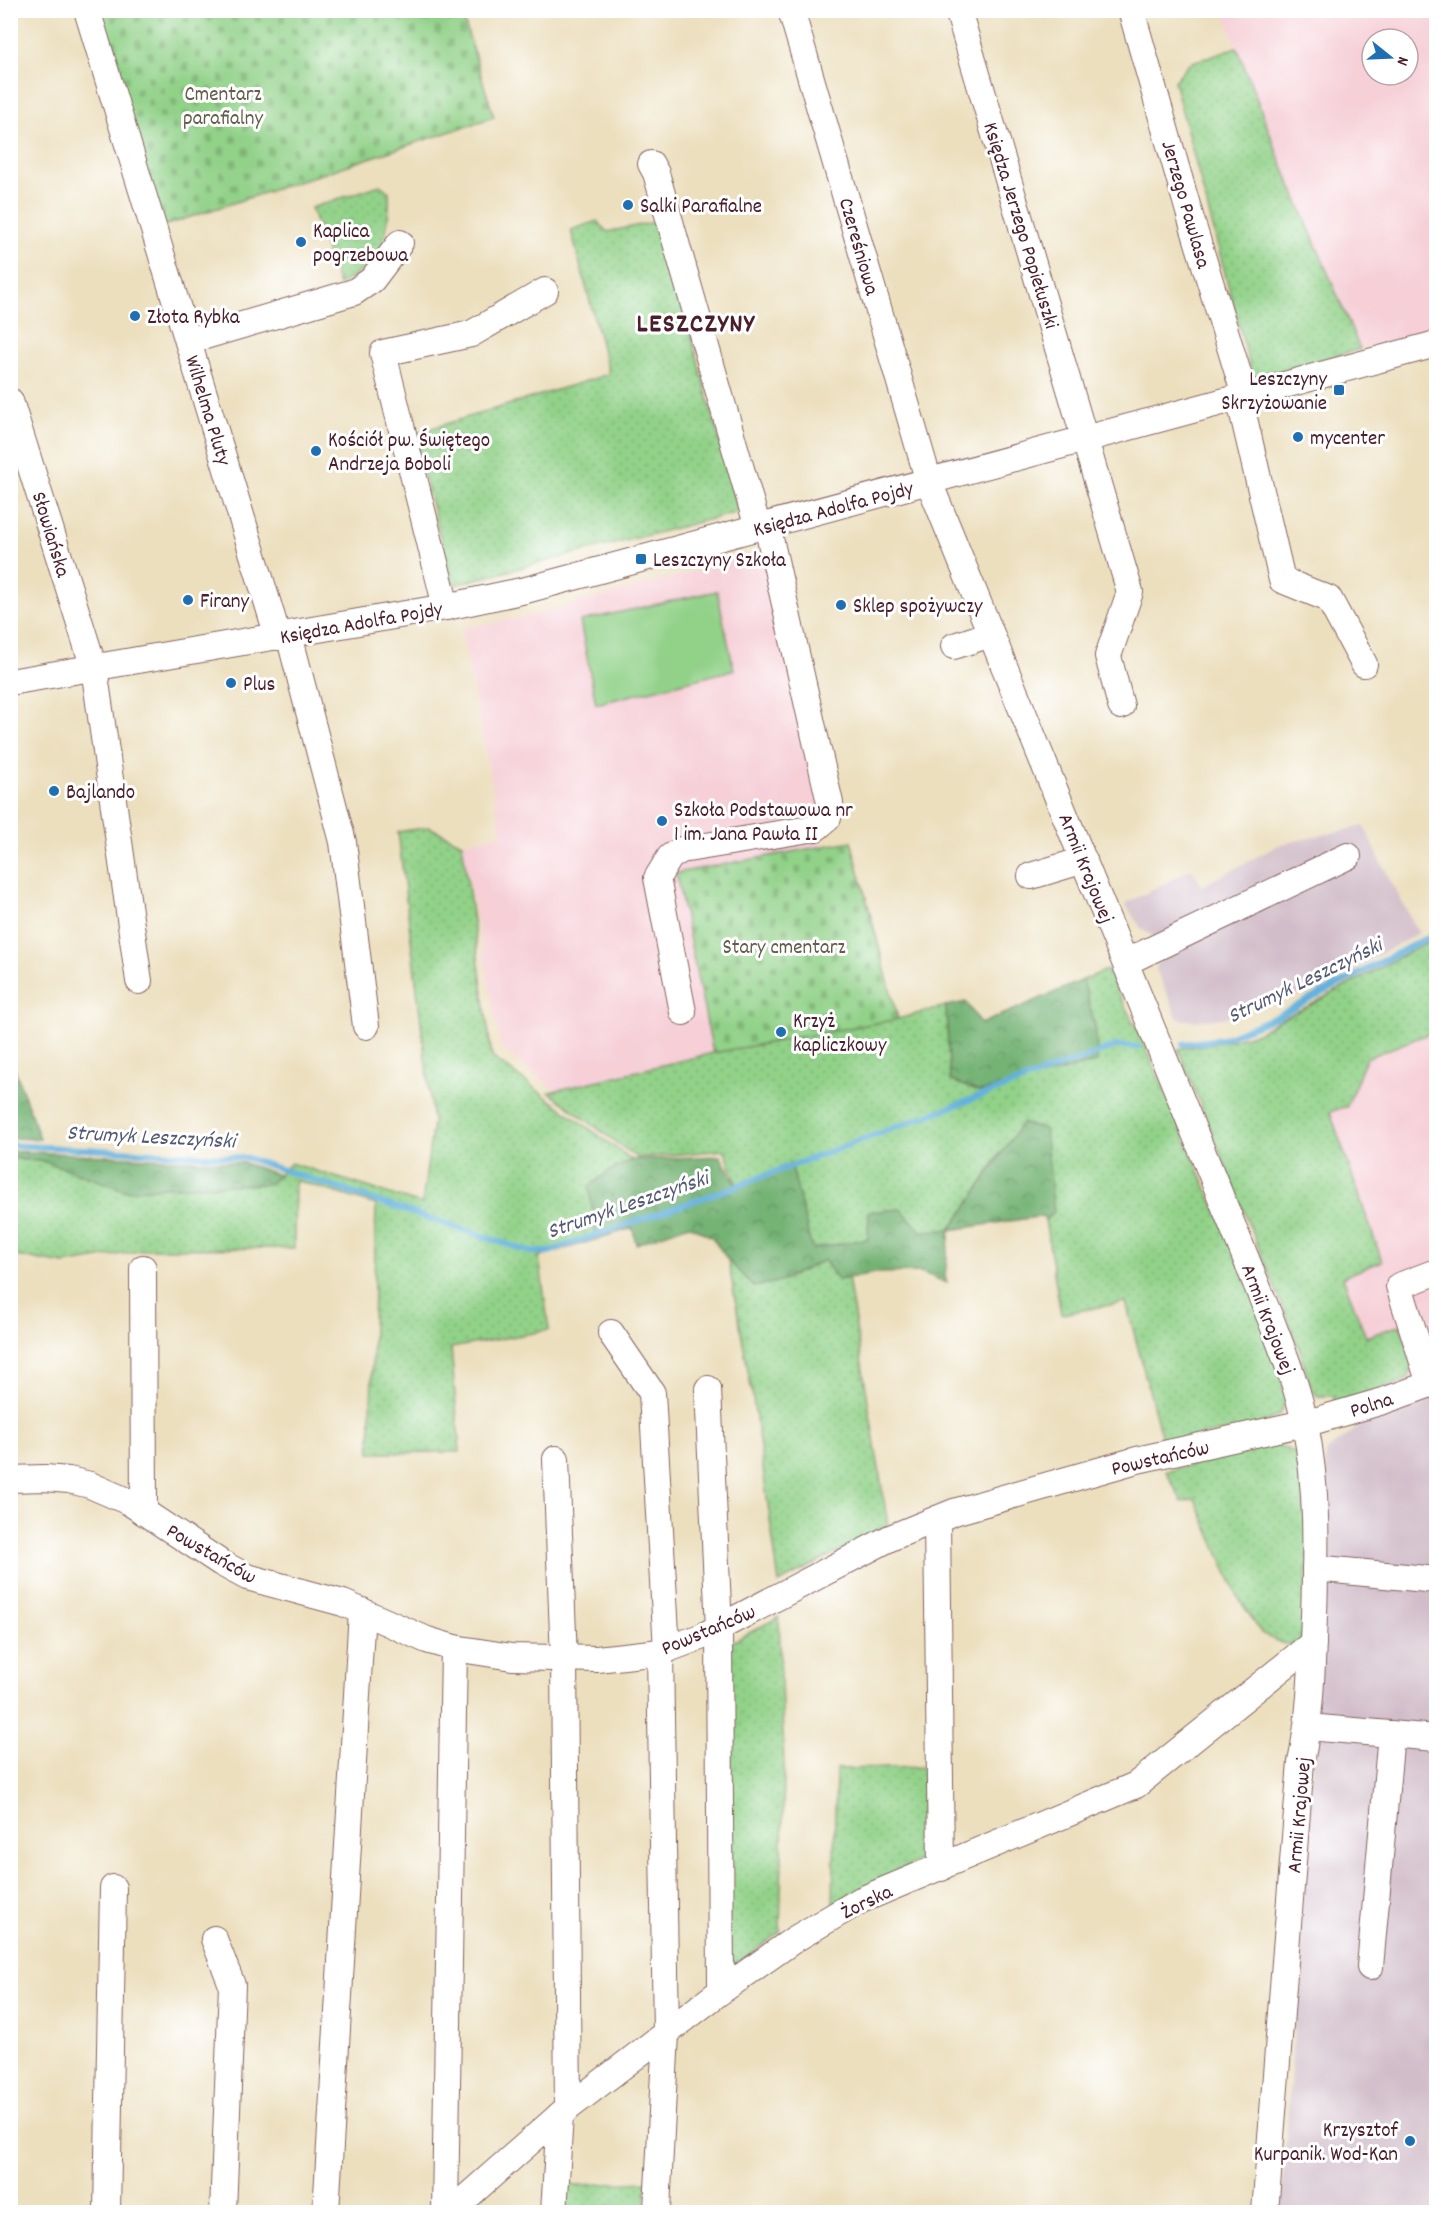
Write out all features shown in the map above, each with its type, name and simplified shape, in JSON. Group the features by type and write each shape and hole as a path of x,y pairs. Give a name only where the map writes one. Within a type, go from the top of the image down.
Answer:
{"street":[{"name":"Wilhelma Pluty","path":"87,10 188,341 283,636 343,842 366,1026"},
{"name":"Czereśniowa","path":"791,10 930,482"},
{"name":"Księdza Jerzego Popiełuszki","path":"958,10 1130,592 1108,656 1121,706"},
{"name":"Jerzego Pawlasa","path":"1131,10 1242,397 1282,580 1329,599 1364,664"},
{"path":"651,164 656,173 763,527 830,803 828,818 816,828 681,850 670,857 657,878 683,1012"},
{"path":"188,341 354,292 372,280 400,243"},
{"path":"446,608 383,353 471,334 545,291"},
{"name":"Księdza Adolfa Pojdy","path":"10,682 446,608 535,588 1437,344"},
{"name":"Słowiańska","path":"10,401 94,668 139,981"},
{"name":"Armii Krajowej","path":"930,482 1271,1320 1291,1374 1305,1424 1317,1520 1313,1643 1308,1727 1301,1762 1265,2212"},
{"path":"954,646 992,634"},
{"path":"1126,962 1348,856"},
{"path":"1031,876 1084,860"},
{"path":"143,1268 144,1512"},
{"path":"1433,1383 1399,1286 1437,1272"},
{"path":"611,1333 652,1393 663,1651 666,2033 657,2210"},
{"name":"Polna","path":"1305,1424 1383,1401 1433,1383"},
{"path":"708,1389 719,1629 721,1991"},
{"name":"Powstańców","path":"10,1479 69,1480 112,1494 247,1577 314,1594 362,1611 427,1640 454,1648 512,1657 597,1659 663,1651 719,1629 890,1538 954,1512 1137,1460 1305,1424"},
{"path":"554,2212 564,2111 564,1659 556,1459"},
{"path":"937,1519 940,1868"},
{"path":"1315,1568 1437,1580"},
{"path":"326,2212 362,1611"},
{"name":"Żorska","path":"448,2212 564,2111 721,1991 795,1940 861,1900 1136,1785 1313,1643"},
{"path":"448,2212 454,1648"},
{"path":"1308,1727 1437,1738"},
{"path":"1370,1967 1391,1734"},
{"path":"107,2212 113,1888"},
{"path":"214,1939 232,1985 224,2212"}],"shaded area":[{"path":"1223,11 1436,11 1436,331 1360,349 1278,155"},
{"name":"Szkoła Podstawowa nr 1 im. Jana Pawła II","path":"762,552 825,803 823,846 676,873 713,1053 555,1090 501,1048 462,843 502,835 461,629 543,613"},
{"path":"1364,826 1419,933 1312,991 1230,1017 1198,1021 1178,1019 1156,969 1162,955 1154,937 1141,928 1125,904 1192,869 1202,886 1281,844"},
{"path":"1436,1031 1436,1371 1386,1389 1341,1272 1321,1115 1347,1105 1366,1058"},
{"path":"1436,1391 1436,2212 1281,2212 1314,1743 1326,1451 1369,1419"}],"green space":[{"name":"Cmentarz parafialny","path":"94,11 461,11 494,117 160,227"},
{"path":"1237,47 1278,155 1360,349 1253,379 1174,81 1190,63"},
{"path":"380,185 389,192 387,223 382,247 372,262 339,285 311,208"},
{"path":"597,221 607,232 660,221 739,512 453,585 413,434 609,374 571,230"},
{"path":"717,591 734,670 596,704 580,621"},
{"path":"429,827 462,843 492,1057 632,1160 608,1172 589,1186 601,1238 539,1257 549,1330 451,1348 460,1452 370,1453 376,1205 295,1180 294,1248 150,1249 65,1264 11,1255 10,1158 47,1162 127,1191 166,1187 269,1184 291,1163 422,1204 433,1122 398,832"},
{"name":"Stary cmentarz","path":"851,841 898,1019 713,1053 676,873"},
{"path":"1436,937 1436,1031 1366,1058 1347,1106 1330,1112 1382,1261 1343,1277 1366,1337 1400,1325 1410,1353 1410,1373 1407,1380 1341,1401 1334,1401 1334,1396 1318,1396 1312,1390 1297,1342 1178,1049 1258,1033"},
{"path":"1107,970 1146,1048 1276,1349 1286,1399 1280,1415 1261,1424 1163,1443 1126,1302 1061,1314 1045,1220 1054,1211 1000,1153 973,1198 950,1230 921,1231 869,1212 868,1239 812,1249 737,1186 725,1150 637,1158 549,1092 713,1053 898,1019 946,1006 950,1080 979,1092 1097,1062 1096,1031 1083,980"},
{"path":"1083,980 1096,1031 1097,1062 979,1092 950,1080 946,1006 966,1002 981,1024"},
{"path":"11,1059 40,1139 11,1138"},
{"path":"1022,1123 1045,1129 1054,1212 1045,1220 1043,1216 950,1230"},
{"path":"11,1151 244,1163 279,1175 269,1184 166,1187 127,1191 47,1162 11,1158"},
{"path":"720,1156 737,1186 791,1163 812,1249 868,1239 869,1212 901,1209 921,1231 950,1230 945,1276 947,1283 921,1272 875,1273 838,1280 824,1260 781,1281 754,1287 728,1260 712,1237 689,1225 636,1244 633,1228 596,1239 589,1186 608,1172 632,1160"},
{"path":"728,1260 754,1287 781,1281 824,1260 838,1280 848,1278 888,1525 779,1583 753,1398"},
{"path":"1277,1445 1298,1454 1309,1545 1301,1643 1291,1645 1281,1643 1261,1633 1238,1597 1195,1499 1182,1502 1166,1471"},
{"path":"779,1617 784,1769 780,1932 728,1970 730,1643"},
{"path":"934,1767 927,1857 833,1903 836,1769"},
{"path":"646,2182 645,2212 561,2212 563,2186"}],"waterway":[{"name":"Strumyk Leszczyński","path":"1183,1044 1223,1039 1278,1016 1436,933"},
{"name":"Strumyk Leszczyński","path":"10,1145 247,1158 530,1252 548,1252 737,1186 1116,1046 1138,1047"}],"place":[{"name":"Salki Parafialne","path":"628,205"},
{"name":"Kaplica pogrzebowa","path":"301,242"},
{"name":"Złota Rybka","path":"135,316"},
{"name":"Leszczyny Skrzyżowanie","path":"1339,390"},
{"name":"mycenter","path":"1298,437"},
{"name":"Kościół pw. Świętego Andrzeja Boboli","path":"316,451"},
{"name":"Leszczyny Szkoła","path":"641,559"},
{"name":"Firany","path":"188,600"},
{"name":"Sklep spożywczy","path":"841,605"},
{"name":"Plus","path":"231,683"},
{"name":"Bajlando","path":"54,791"},
{"name":"Szkoła Podstawowa nr 1 im. Jana Pawła II","path":"662,821"},
{"name":"Krzyż kapliczkowy","path":"781,1032"},
{"name":"Krzysztof Kurpanik. Wod-Kan","path":"1410,2141"}],"district":[{"name":"LESZCZYNY","path":"696,322"}]}
